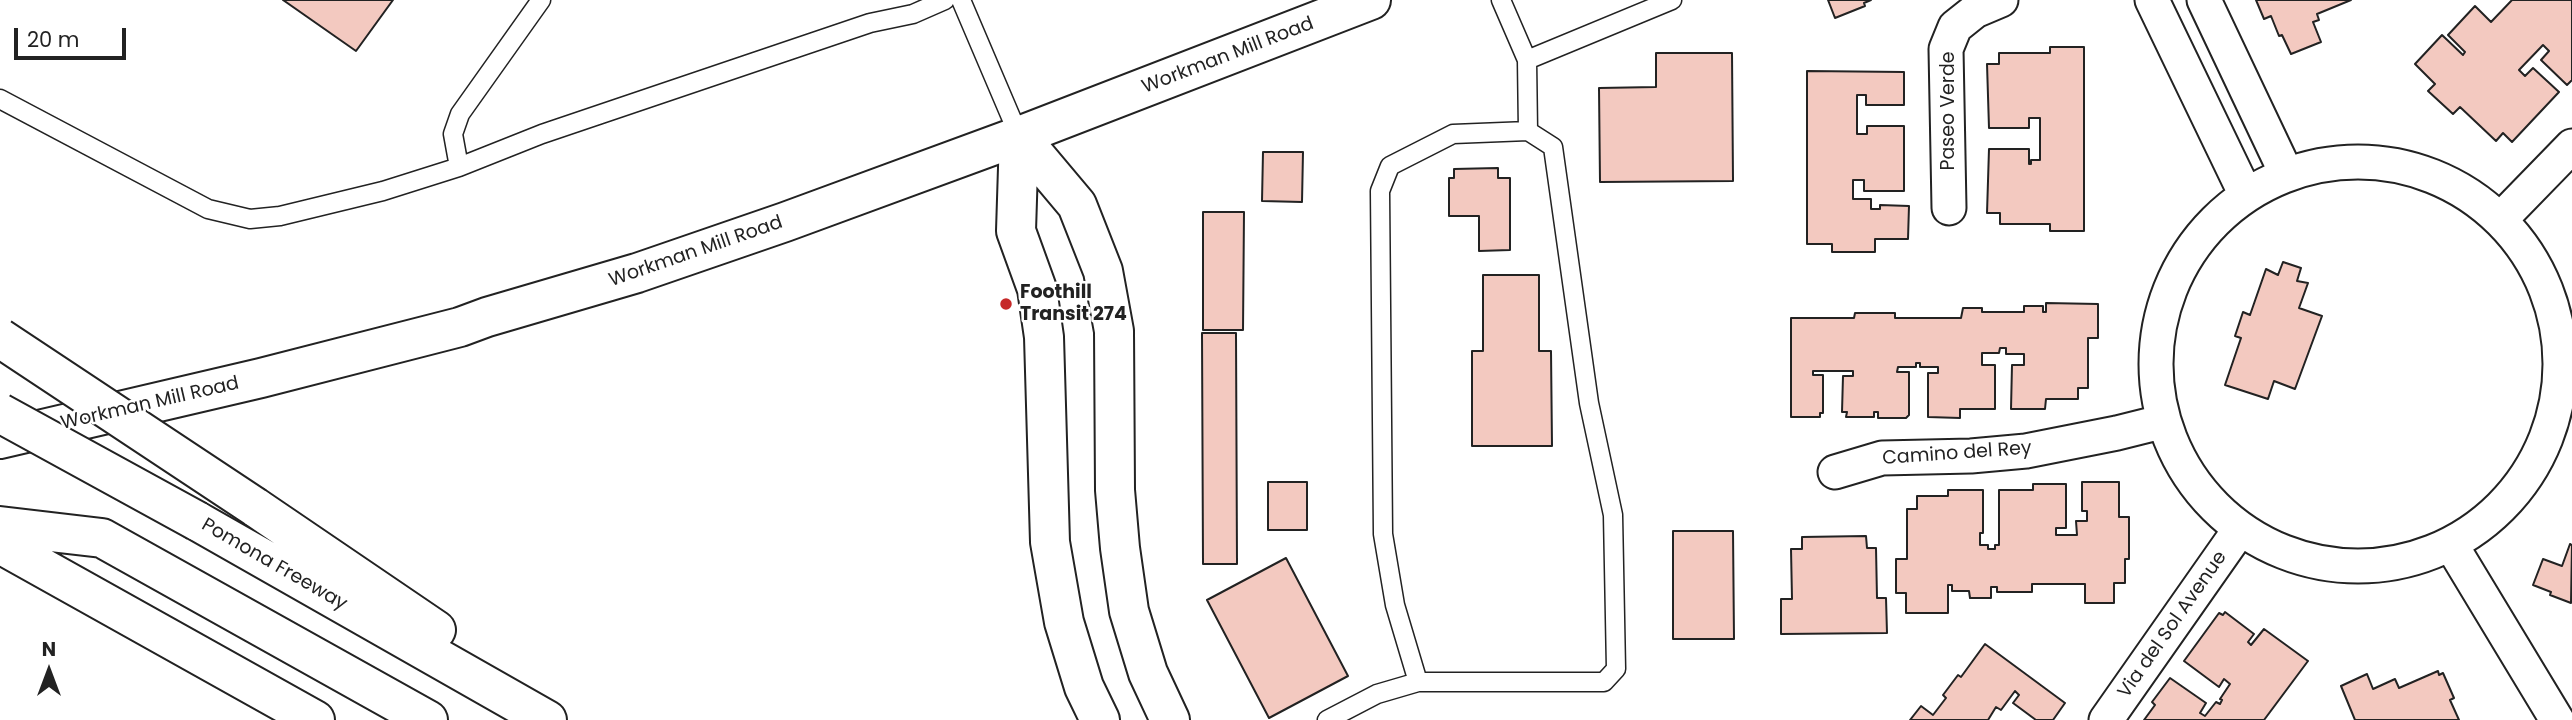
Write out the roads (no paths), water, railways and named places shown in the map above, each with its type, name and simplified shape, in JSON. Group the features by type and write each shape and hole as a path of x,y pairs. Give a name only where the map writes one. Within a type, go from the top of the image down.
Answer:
{"main road":[{"name":"Workman Mill Road","path":"0,439 261,378 460,327 650,269 1019,135 1371,0"},
{"path":"1019,135 1016,231 1037,289 1044,337 1049,542 1064,622 1084,687 1100,720"},
{"path":"1019,135 1077,205 1102,271 1114,331 1115,490 1119,548 1129,611 1148,673 1170,720"},
{"path":"0,338 568,720"},
{"name":"Pomona Freeway","path":"0,413 197,521 547,720"},
{"path":"7,542 102,538 428,720"},
{"path":"7,542 315,720"}],"street":[{"name":"Paseo Verde","path":"1950,208 1946,49 1955,27 1975,11 2001,0"},
{"path":"2152,0 2245,193"},
{"path":"2204,0 2286,173"},
{"path":"2500,220 2572,146"},
{"path":"2352,162 2388,164 2426,175 2465,192 2500,220 2531,257 2552,300 2561,346 2559,446 2525,478 2500,509 2453,548 2402,563 2350,565 2285,553 2240,529 2207,501 2179,463 2161,422 2154,372 2158,327 2170,289 2190,249 2220,215 2245,193 2286,173 2312,166 2352,162"},
{"name":"Camino del Rey","path":"1835,472 1882,458 1970,456 2026,451 2161,422"},
{"name":"Via del Sol Avenue","path":"2106,720 2240,529"},
{"path":"2453,548 2557,720"}],"lane":[{"path":"459,167 453,134 460,114 541,0"},
{"path":"0,99 208,209 250,219 280,216 383,191 459,167 542,134 870,23 913,14 945,0"},
{"path":"961,0 1019,135"},
{"path":"1501,0 1527,60 1528,131"},
{"path":"1527,60 1672,0"},
{"path":"1326,720 1377,694 1418,682 1604,682 1616,669 1614,515 1589,402 1553,147 1528,131 1453,134 1390,166 1380,191 1384,534 1395,605 1418,682"}],"place":[{"name":"Foothill Transit 274","path":"1006,304"}]}
